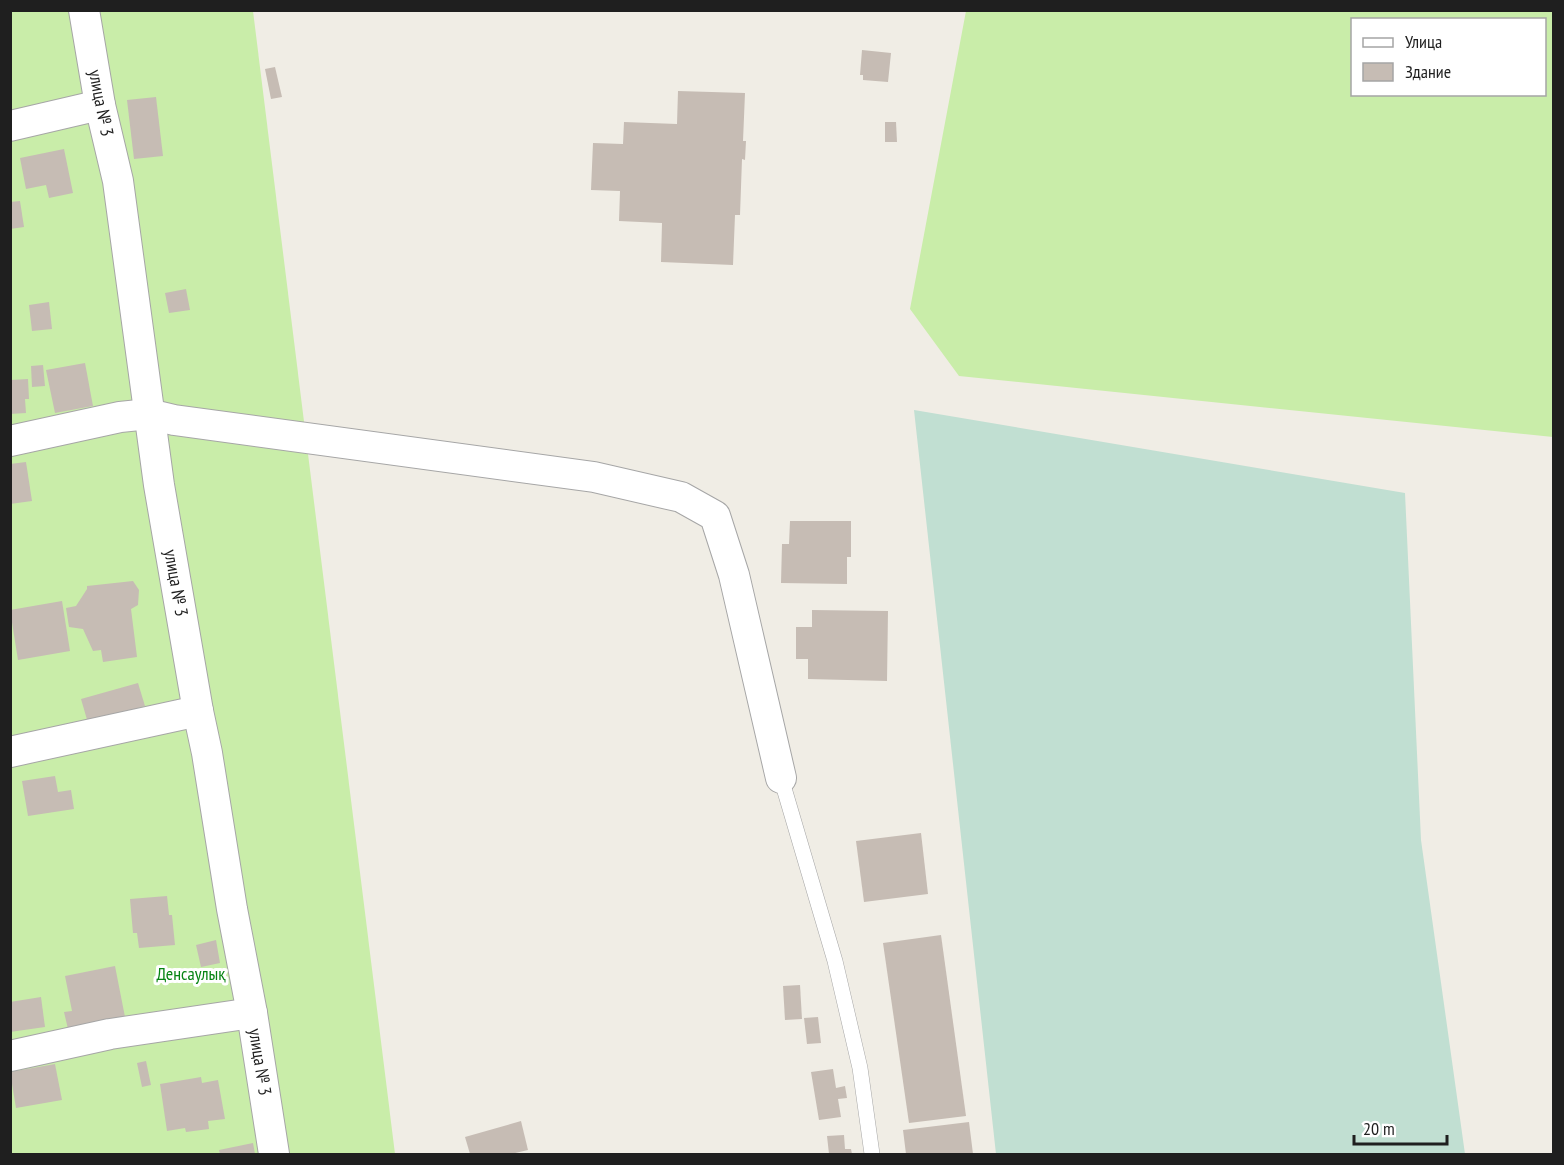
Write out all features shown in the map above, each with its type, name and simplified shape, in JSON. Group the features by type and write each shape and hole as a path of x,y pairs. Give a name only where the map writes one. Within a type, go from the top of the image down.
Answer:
{"street":[{"name":"улица № 3","path":"84,10 100,105 118,181 149,414 232,909 252,1013 274,1155"},
{"path":"10,126 100,105"},
{"path":"10,441 120,417 149,414 174,420 594,477 681,498 715,516 734,575 781,778"},
{"path":"10,752 198,711"},
{"path":"10,1056 110,1034 252,1013"}],"lane":[{"path":"781,778 835,962 860,1068 872,1155"}],"green space":[{"name":"Денсаулық","path":"10,11 253,11 395,1154 11,1154"},
{"path":"966,11 1553,11 1553,437 959,376 910,309"},
{"path":"914,410 1405,493 1421,840 1465,1154 996,1154"}],"building":[{"path":"862,50 891,53 888,82 863,80 863,75 860,75"},
{"path":"275,67 282,97 271,99 265,69"},
{"path":"678,91 745,93 743,141 746,141 745,160 742,159 740,215 735,215 733,265 661,262 662,223 619,221 620,191 591,190 593,143 623,144 624,122 677,124"},
{"path":"156,97 163,156 134,159 127,100"},
{"path":"885,122 896,122 897,142 885,142"},
{"path":"64,149 73,193 49,198 46,185 26,189 20,158"},
{"path":"20,201 24,227 10,229 10,202"},
{"path":"186,289 190,310 169,313 165,293"},
{"path":"49,302 52,329 32,331 29,305"},
{"path":"85,363 93,406 55,413 46,370"},
{"path":"43,365 45,386 32,387 31,366"},
{"path":"28,379 29,399 25,399 26,413 10,414 10,380"},
{"path":"26,462 32,501 10,504 10,464"},
{"path":"790,521 851,521 851,557 847,557 847,584 781,583 782,544 789,544"},
{"path":"133,581 139,590 138,605 131,609 137,657 103,662 101,650 93,651 83,629 69,627 66,608 76,606 87,586"},
{"path":"62,601 70,651 18,660 10,610"},
{"path":"812,610 888,611 887,681 808,679 808,659 796,659 796,627 812,627"},
{"path":"138,683 145,706 88,723 81,699"},
{"path":"55,776 58,792 71,790 74,809 28,816 22,781"},
{"path":"921,833 928,894 864,902 856,841"},
{"path":"167,896 169,915 172,915 175,945 139,948 137,933 133,933 130,899"},
{"path":"941,935 966,1116 909,1123 883,943"},
{"path":"216,940 220,963 201,967 196,945"},
{"path":"115,966 125,1017 68,1029 64,1012 72,1011 65,976"},
{"path":"800,985 802,1019 785,1020 783,986"},
{"path":"41,997 45,1027 10,1032 10,1002"},
{"path":"818,1017 821,1043 807,1044 804,1018"},
{"path":"146,1061 151,1085 142,1087 137,1063"},
{"path":"55,1064 62,1100 16,1108 10,1072"},
{"path":"833,1069 836,1088 845,1086 847,1098 838,1099 841,1117 819,1120 811,1072"},
{"path":"201,1077 202,1083 218,1080 225,1119 208,1121 209,1129 186,1132 185,1128 167,1131 160,1084"},
{"path":"521,1121 528,1150 511,1154 470,1154 465,1137"},
{"path":"969,1122 973,1154 906,1154 903,1130"},
{"path":"844,1135 845,1149 851,1149 852,1154 829,1154 827,1136"},
{"path":"253,1143 255,1154 220,1154 219,1150"}]}
